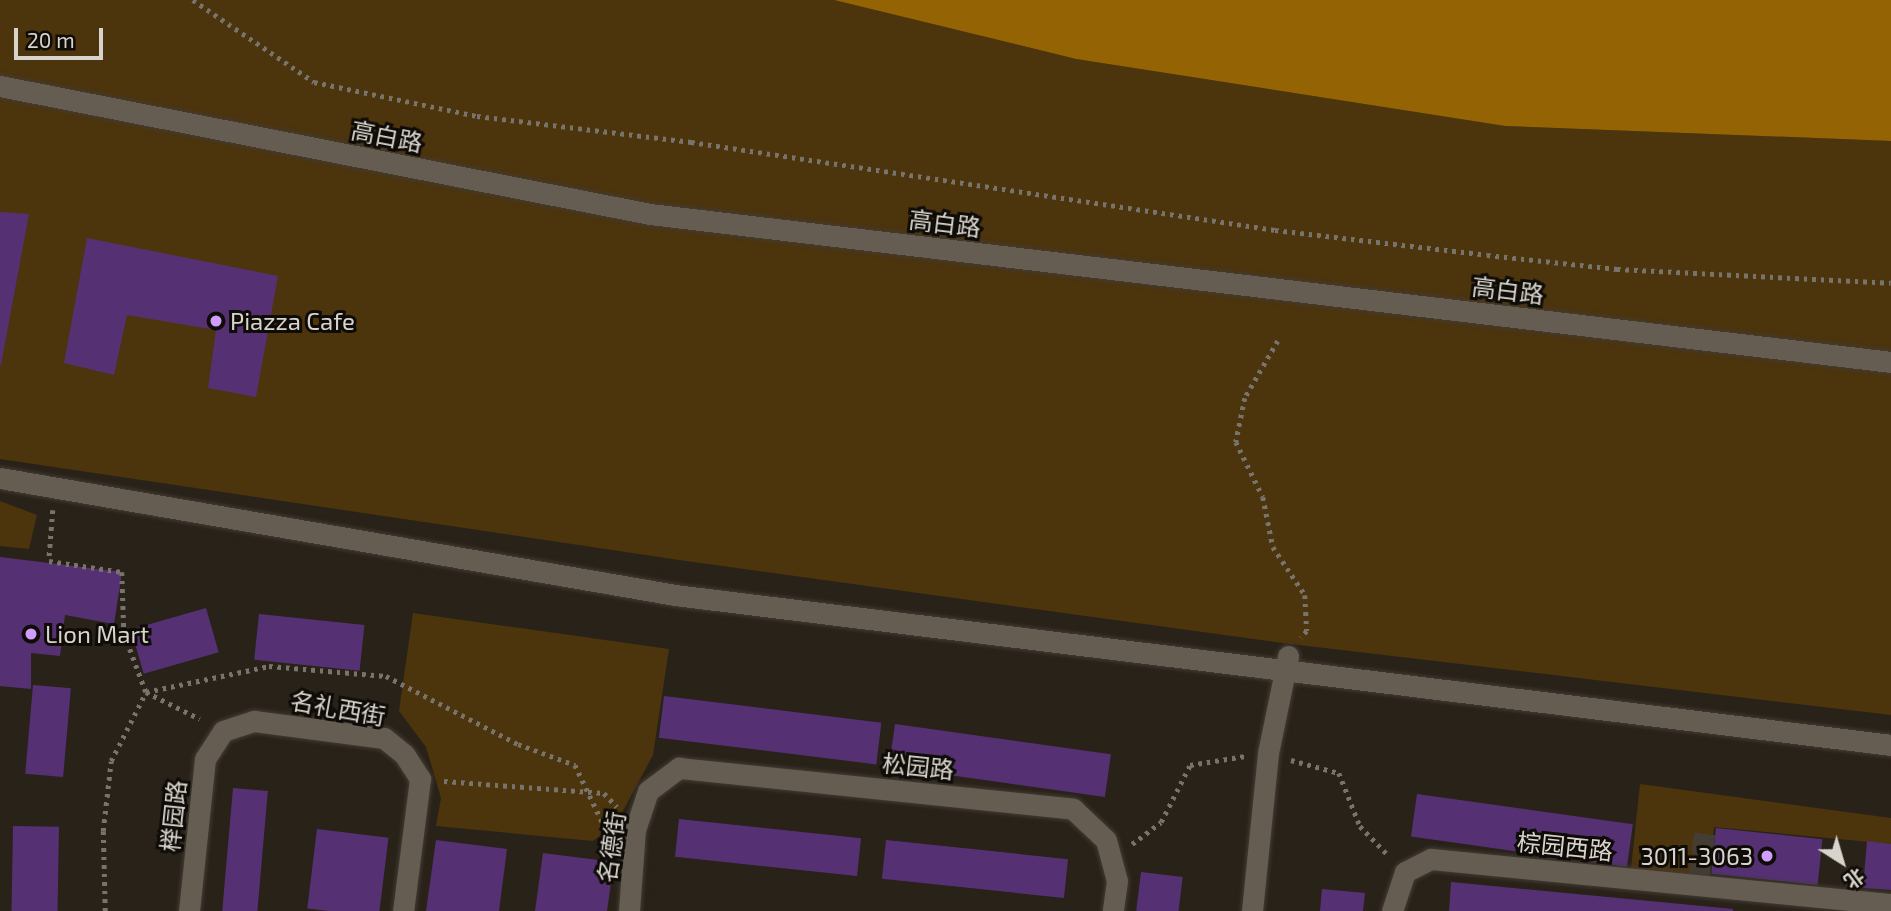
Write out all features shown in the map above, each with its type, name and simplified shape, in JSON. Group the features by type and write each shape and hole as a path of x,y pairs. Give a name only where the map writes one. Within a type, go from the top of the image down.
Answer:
{"street":[{"name":"高白路","path":"0,86 650,215 1891,362"},
{"path":"0,478 675,595 1286,664 1891,745"},
{"path":"1252,911 1268,753 1286,664"},
{"name":"名礼西街","path":"223,731 254,721 384,738 404,754 421,779"},
{"name":"榉园路","path":"189,911 205,759 223,731"},
{"name":"松园路","path":"648,791 679,768 1073,809 1106,840 1117,881 1113,911"},
{"path":"403,911 421,779"},
{"name":"名德街","path":"629,911 635,830 648,791"},
{"name":"棕园西路","path":"1405,872 1431,859 1858,906 1891,904"},
{"path":"1392,911 1405,872"}],"path":[{"path":"193,0 314,82 477,117 691,142 1275,230 1617,270 1891,284"},
{"path":"1278,341 1245,398 1236,442 1263,497 1273,547 1305,595 1307,631 1286,664"},
{"path":"56,486 49,561 122,572 124,634 146,692 223,731"},
{"path":"146,692 269,666 386,676 518,744 575,765 631,883"},
{"path":"105,911 103,831 111,761 146,692"},
{"path":"1111,859 1161,822 1190,765 1268,753 1339,773 1360,826 1405,872"},
{"path":"421,779 604,793 635,830"}],"shaded area":[{"path":"0,0 834,0 1076,59 1505,126 1891,141 1891,715 1282,643 686,561 0,459"},
{"path":"834,0 1891,0 1891,141 1505,126 1076,59"},
{"path":"0,501 37,515 29,549 0,546"},
{"path":"413,613 669,649 653,755 616,824 593,841 436,826 441,798 426,747 399,711"},
{"path":"1640,784 1891,818 1891,844 1714,827 1707,886 1630,878"}],"building":[{"path":"0,212 29,214 1,365 0,365"},
{"name":"Piazza Cafe","path":"87,238 278,276 256,397 208,388 216,330 127,315 114,375 64,363"},
{"path":"0,557 122,572 114,624 65,615 60,656 31,653 31,689 0,686"},
{"path":"206,608 219,652 144,674 131,629"},
{"path":"259,614 364,625 360,671 254,660"},
{"path":"33,685 71,688 63,777 25,774"},
{"path":"664,696 881,723 876,764 659,738"},
{"path":"895,724 1111,754 1105,797 889,767"},
{"path":"233,788 268,791 257,911 222,911"},
{"path":"1417,794 1633,824 1627,867 1411,837"},
{"path":"679,819 861,838 857,876 675,857"},
{"path":"13,826 59,827 58,911 12,911"},
{"name":"3011-3063","path":"1716,828 1822,839 1818,885 1711,874"},
{"path":"317,829 388,838 379,911 307,908"},
{"path":"436,840 507,849 499,911 426,911"},
{"path":"886,840 1068,859 1064,898 882,879"},
{"path":"1867,841 1891,844 1891,890 1863,888"},
{"path":"543,853 614,862 607,911 535,911"},
{"path":"1141,872 1183,877 1179,911 1136,911"},
{"path":"1451,882 1733,909 1733,911 1449,911"},
{"path":"1322,889 1365,893 1363,911 1320,911"}],"tunnel":[{"path":"1698,885 1705,831"}],"place":[{"name":"Piazza Cafe","path":"216,321"},
{"name":"Lion Mart","path":"31,634"},
{"name":"3011-3063","path":"1767,856"}]}
